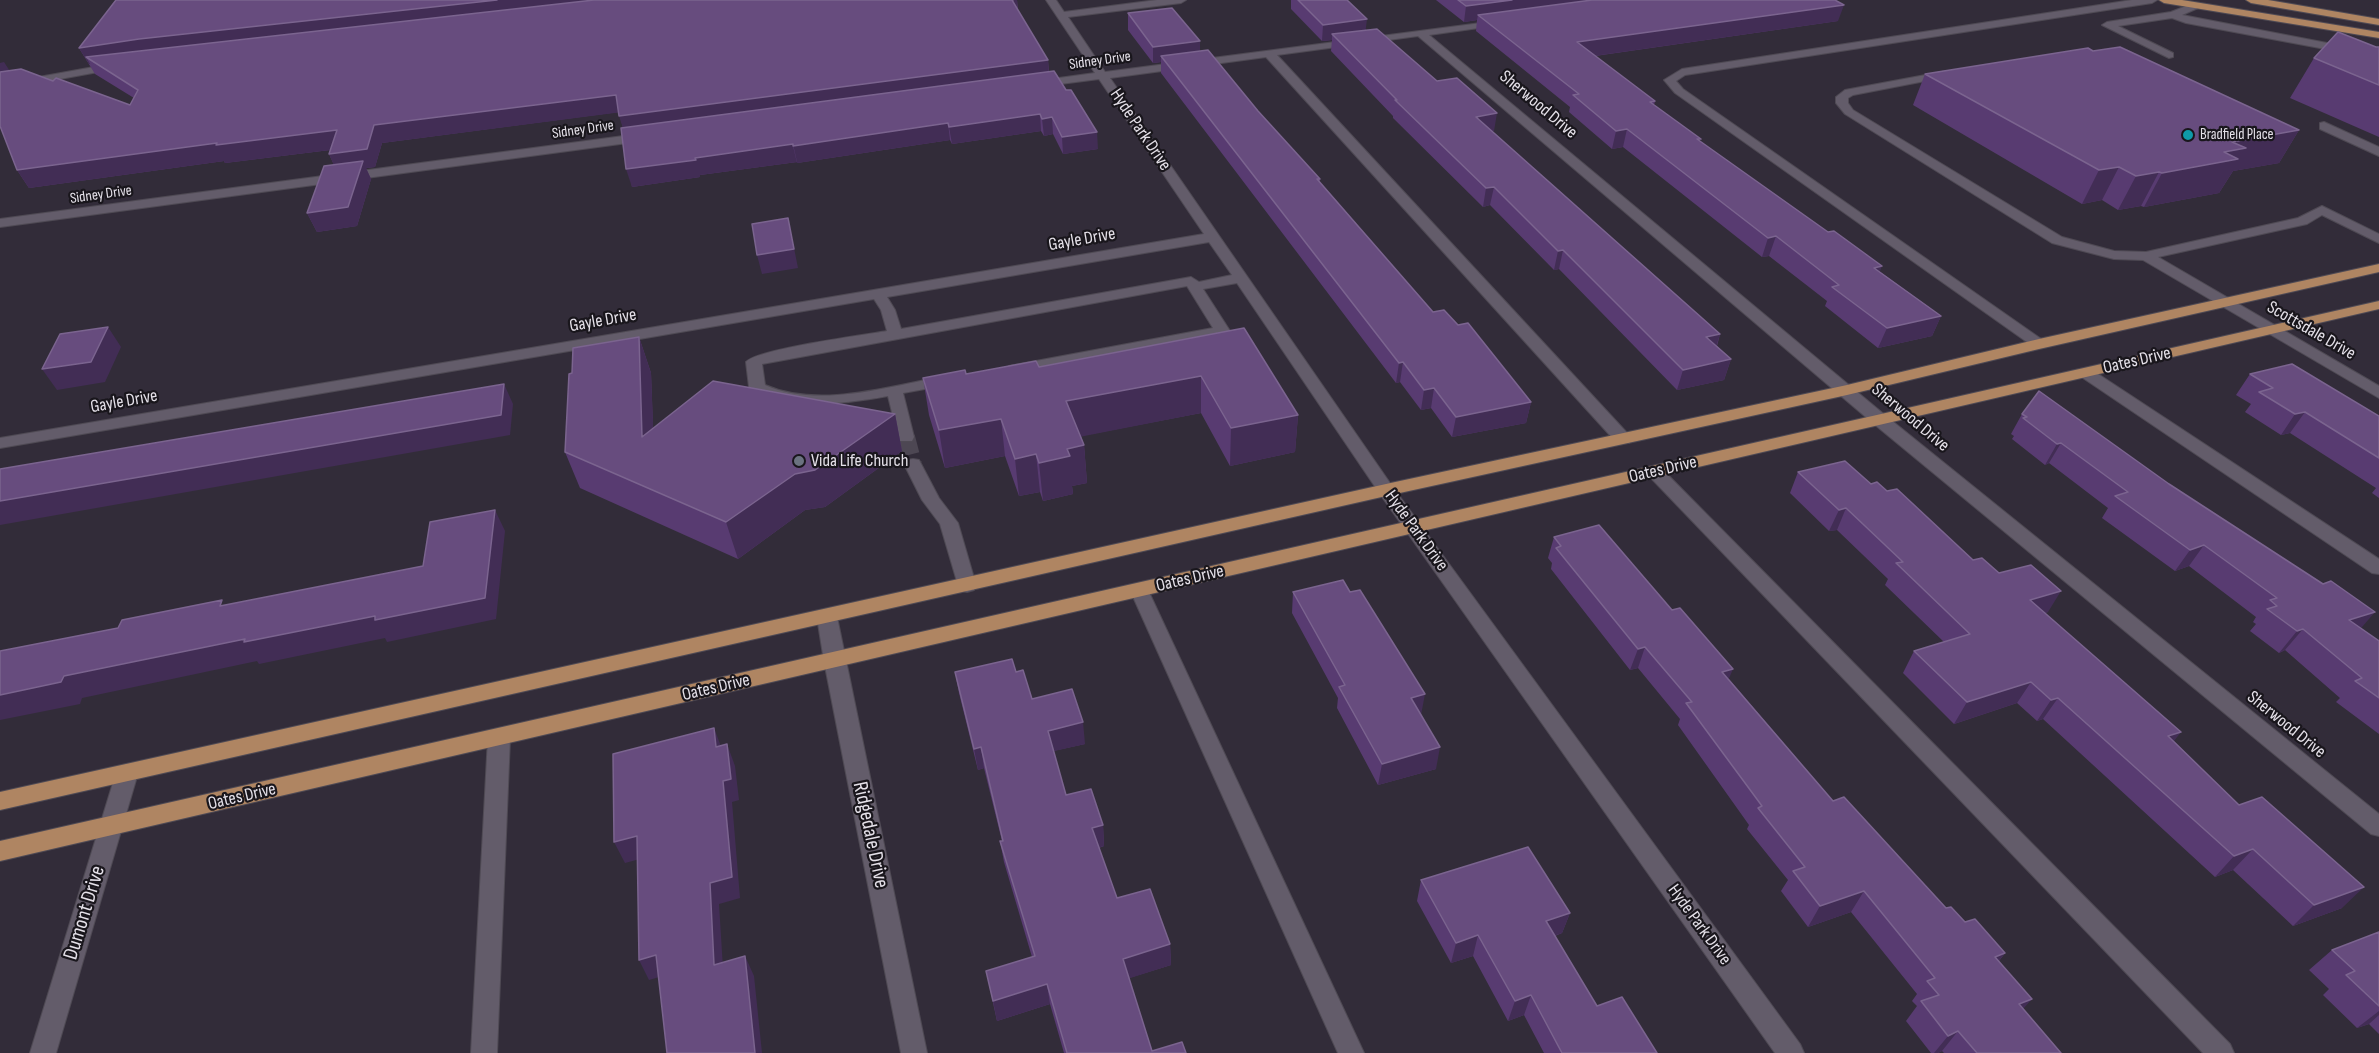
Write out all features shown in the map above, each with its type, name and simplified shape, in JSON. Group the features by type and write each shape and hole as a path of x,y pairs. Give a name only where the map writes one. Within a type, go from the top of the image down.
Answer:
{"main road":[{"path":"2164,0 2197,3 2379,35"},
{"path":"2251,0 2379,21"},
{"name":"Oates Drive","path":"0,801 1386,490 1847,390 2039,344 2379,268"},
{"name":"Oates Drive","path":"0,851 2379,305"}],"street":[{"name":"Hyde Park Drive","path":"1051,0 1386,490 1791,1053"},
{"path":"1061,15 1181,0"},
{"path":"2039,344 1679,91 1670,80 1682,72 2152,0"},
{"path":"2169,55 2107,25 2173,15 2197,3"},
{"path":"2173,15 2186,20 2379,56"},
{"name":"Sidney Drive","path":"1020,87 1515,20"},
{"name":"Sherwood Drive","path":"1421,33 1880,420 2379,827"},
{"path":"1269,53 1623,440"},
{"path":"0,87 126,64"},
{"path":"1952,73 1850,92 1842,97 1842,103 1849,112 2057,240 2114,255 2146,256 2302,221 2322,210 2379,239"},
{"path":"2324,126 2379,152"},
{"name":"Sidney Drive","path":"0,223 664,134"},
{"name":"Gayle Drive","path":"0,442 1213,237"},
{"name":"Scottsdale Drive","path":"2146,256 2379,393"},
{"path":"1194,286 1241,278"},
{"path":"964,378 853,398 819,400 768,394 757,387 753,368 754,362 768,357 1191,281 1222,331 1000,371"},
{"path":"879,295 888,310 895,334"},
{"path":"2086,373 2379,568"},
{"path":"894,390 906,436"},
{"path":"913,464 931,500 949,523 967,585"},
{"path":"1655,472 2221,1053"},
{"path":"1139,590 1351,1053"},
{"name":"Ridgedale Drive","path":"827,617 914,1053"},
{"path":"483,1053 499,738"},
{"name":"Dumont Drive","path":"43,1053 127,773"}],"building":[{"path":"116,0 497,0 139,39 79,48"},
{"path":"594,0 1012,0 1048,60 619,116 616,95 374,125 367,149 329,154 337,130 216,145 217,143 17,170 0,126 0,72 21,69 53,81 56,78 130,105 138,90 86,57"},
{"path":"1298,0 1347,0 1367,19 1323,25"},
{"path":"1458,0 1512,0 1466,6"},
{"path":"1592,0 1835,0 1844,5 1577,42 1655,101 1650,102 1701,139 1697,139 1828,232 1834,231 1882,266 1874,268 1941,316 1887,328 1832,287 1839,285 1776,236 1768,238 1627,129 1616,131 1573,95 1579,94 1478,15"},
{"path":"1172,8 1200,41 1153,47 1128,13"},
{"path":"1377,29 1437,81 1457,78 1497,113 1476,117 1720,334 1706,337 1731,359 1683,370 1563,250 1558,251 1494,187 1486,188 1395,100 1397,100 1332,34"},
{"path":"2338,32 2379,47 2379,85 2314,58"},
{"path":"2120,47 2299,130 2232,142 2246,148 2224,152 2238,159 2136,176 2119,167 2099,170 1925,74 2088,48 2093,51"},
{"path":"1208,50 1258,111 1320,179 1317,179 1433,312 1444,310 1458,325 1468,323 1531,402 1456,417 1434,388 1424,390 1403,362 1399,363 1161,56"},
{"path":"1054,71 1066,90 1071,90 1097,132 1062,137 1052,117 1042,119 1040,114 949,127 948,123 626,169 621,128"},
{"path":"363,161 348,207 307,213 324,166"},
{"path":"788,218 794,249 757,255 752,224"},
{"path":"108,327 91,362 42,369 60,334"},
{"path":"1244,328 1298,415 1231,428 1201,376 1066,401 1084,445 1067,449 1070,456 1039,463 1036,454 1015,459 1001,419 939,430 923,378 965,370 966,374 1036,361 1039,367"},
{"path":"639,337 642,437 713,381 895,414 815,470 795,474 726,522 565,452 569,374 572,373 573,348"},
{"path":"2292,364 2379,416 2379,458 2305,412 2295,414 2259,392 2273,388 2250,374"},
{"path":"504,384 501,415 0,501 0,469"},
{"path":"2039,391 2169,484 2323,584 2331,581 2375,612 2349,620 2379,641 2379,698 2355,681 2362,678 2303,629 2297,631 2267,609 2277,606 2270,600 2277,598 2204,545 2190,550 2115,496 2128,492 2023,418 2027,417 2022,414"},
{"path":"1845,461 1871,484 1877,482 1887,491 1897,489 1973,560 1982,558 1999,573 2031,565 2061,591 2030,600 2181,732 2168,736 2239,805 2262,797 2364,887 2314,905 2253,849 2234,856 2058,698 2051,700 2031,682 1967,702 1914,651 1970,634 1896,563 1903,562 1846,508 1839,510 1798,472"},
{"path":"495,510 485,598 375,620 375,616 244,642 245,639 64,676 61,682 0,695 0,651 118,628 122,620 222,600 220,606 423,566 430,522"},
{"path":"1599,525 1672,610 1680,608 1733,669 1722,672 1833,801 1844,797 1946,908 1951,907 1965,922 1975,919 2005,953 1995,957 2032,999 2019,1004 2061,1053 1977,1053 1958,1031 1948,1036 1921,1001 1939,995 1927,981 1935,978 1864,891 1820,906 1793,871 1805,867 1758,808 1762,806 1686,703 1692,702 1645,647 1638,649 1556,548 1561,546 1554,537"},
{"path":"1343,580 1350,592 1360,590 1425,694 1411,698 1440,747 1382,764 1339,687 1345,685 1293,592"},
{"path":"1012,659 1016,672 1023,670 1032,699 1072,689 1083,722 1048,731 1066,795 1091,789 1103,825 1092,828 1117,898 1150,889 1170,944 1123,959 1152,1051 1182,1042 1186,1053 1067,1053 1047,984 993,1001 986,971 1035,956 1000,841 1003,841 981,747 974,749 955,672"},
{"path":"714,728 716,747 727,744 731,779 723,781 732,877 710,883 714,965 745,956 755,1053 667,1053 656,955 639,960 637,836 614,842 613,754"},
{"path":"1528,847 1570,913 1546,921 1597,1006 1622,997 1657,1053 1562,1053 1531,995 1515,1001 1478,935 1456,943 1421,880"},
{"path":"2379,932 2379,1006 2346,975 2355,971 2332,950"}],"tunnel":[{"path":"906,437 913,464"}],"place":[{"name":"Bradfield Place","path":"2188,135"},
{"name":"Vida Life Church","path":"799,461"}]}
